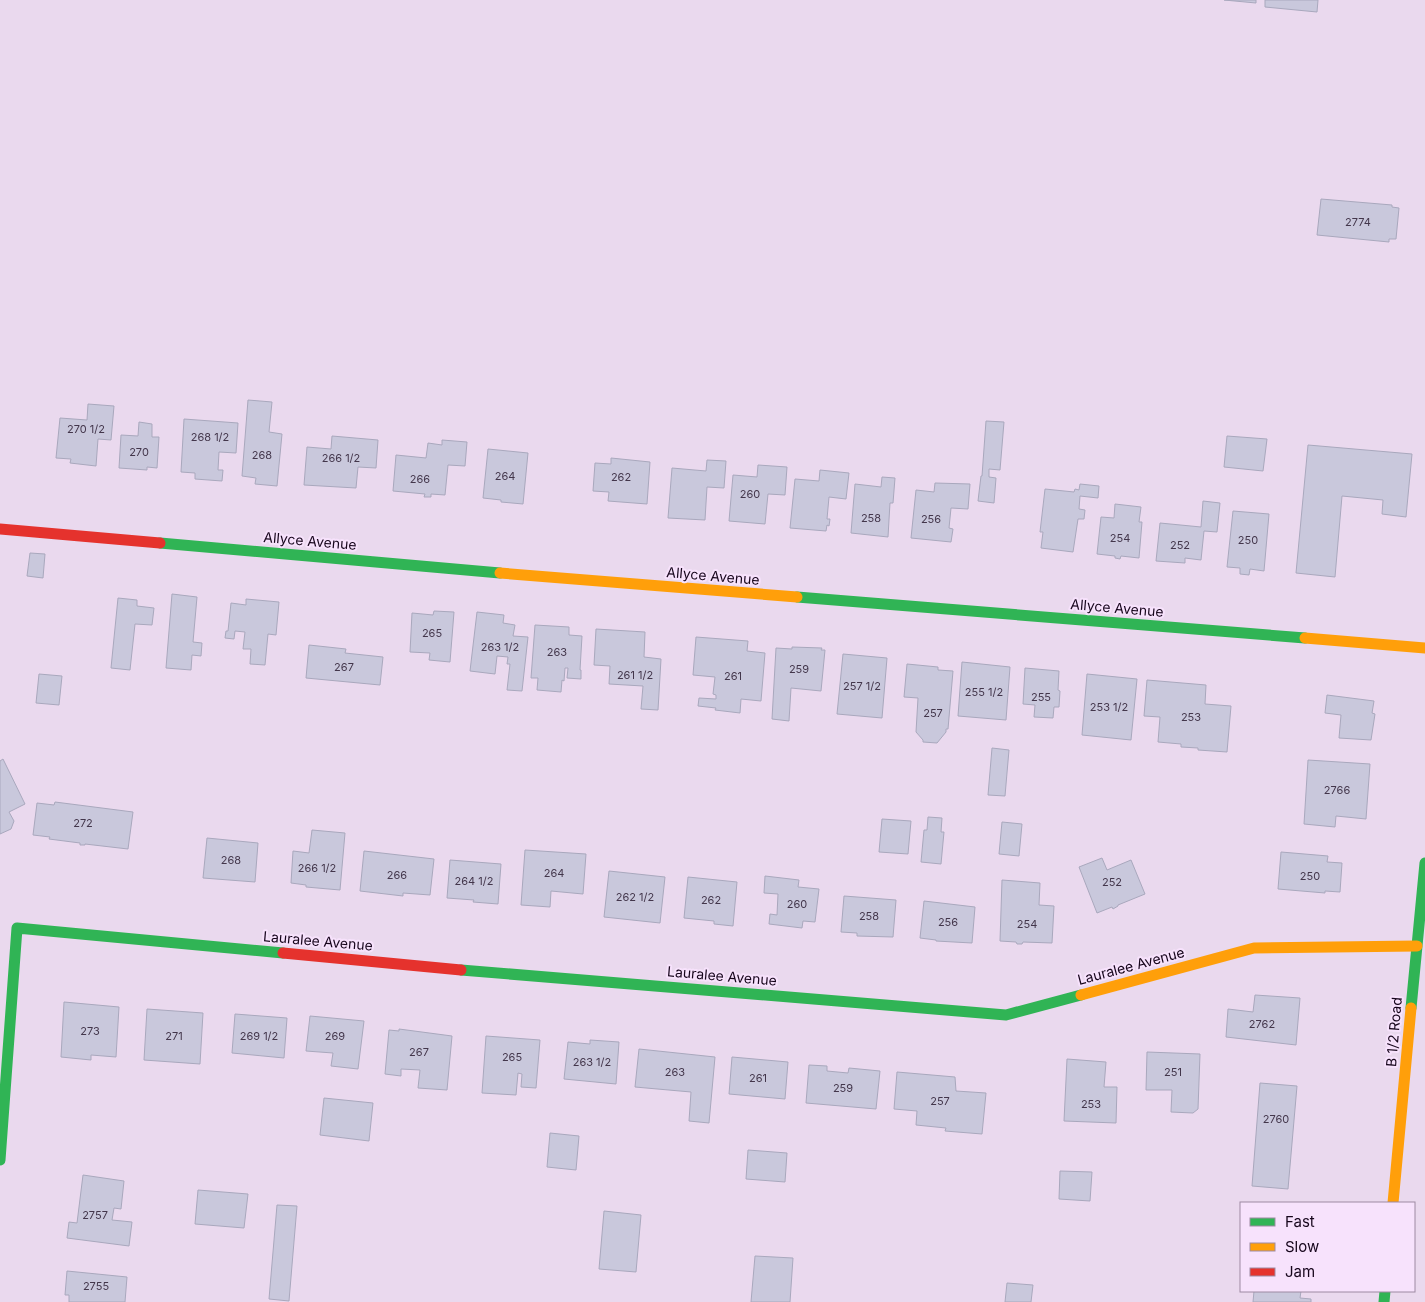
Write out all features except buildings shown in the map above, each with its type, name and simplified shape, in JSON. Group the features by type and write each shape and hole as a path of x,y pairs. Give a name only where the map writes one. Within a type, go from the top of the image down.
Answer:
{"street":[{"name":"Allyce Avenue","path":"0,529 618,583 1425,648"},
{"name":"B 1/2 Road","path":"1393,1202 1425,863"},
{"name":"Lauralee Avenue","path":"0,1160 17,928 492,972 1006,1015 1254,948 1417,946"}],"traffic: fast":[{"path":"160,543 500,573"},
{"path":"797,597 1305,638"},
{"path":"1411,1008 1425,863"},
{"path":"0,1160 17,928 283,953"},
{"path":"461,970 1006,1015 1081,995"},
{"path":"1384,1302 1385,1292"}],"traffic: slow":[{"path":"500,573 797,597"},
{"path":"1305,638 1425,648"},
{"path":"1081,995 1254,948 1417,946"},
{"path":"1393,1202 1411,1008"}],"traffic: jam":[{"path":"0,529 160,543"},
{"path":"283,953 461,970"}]}
